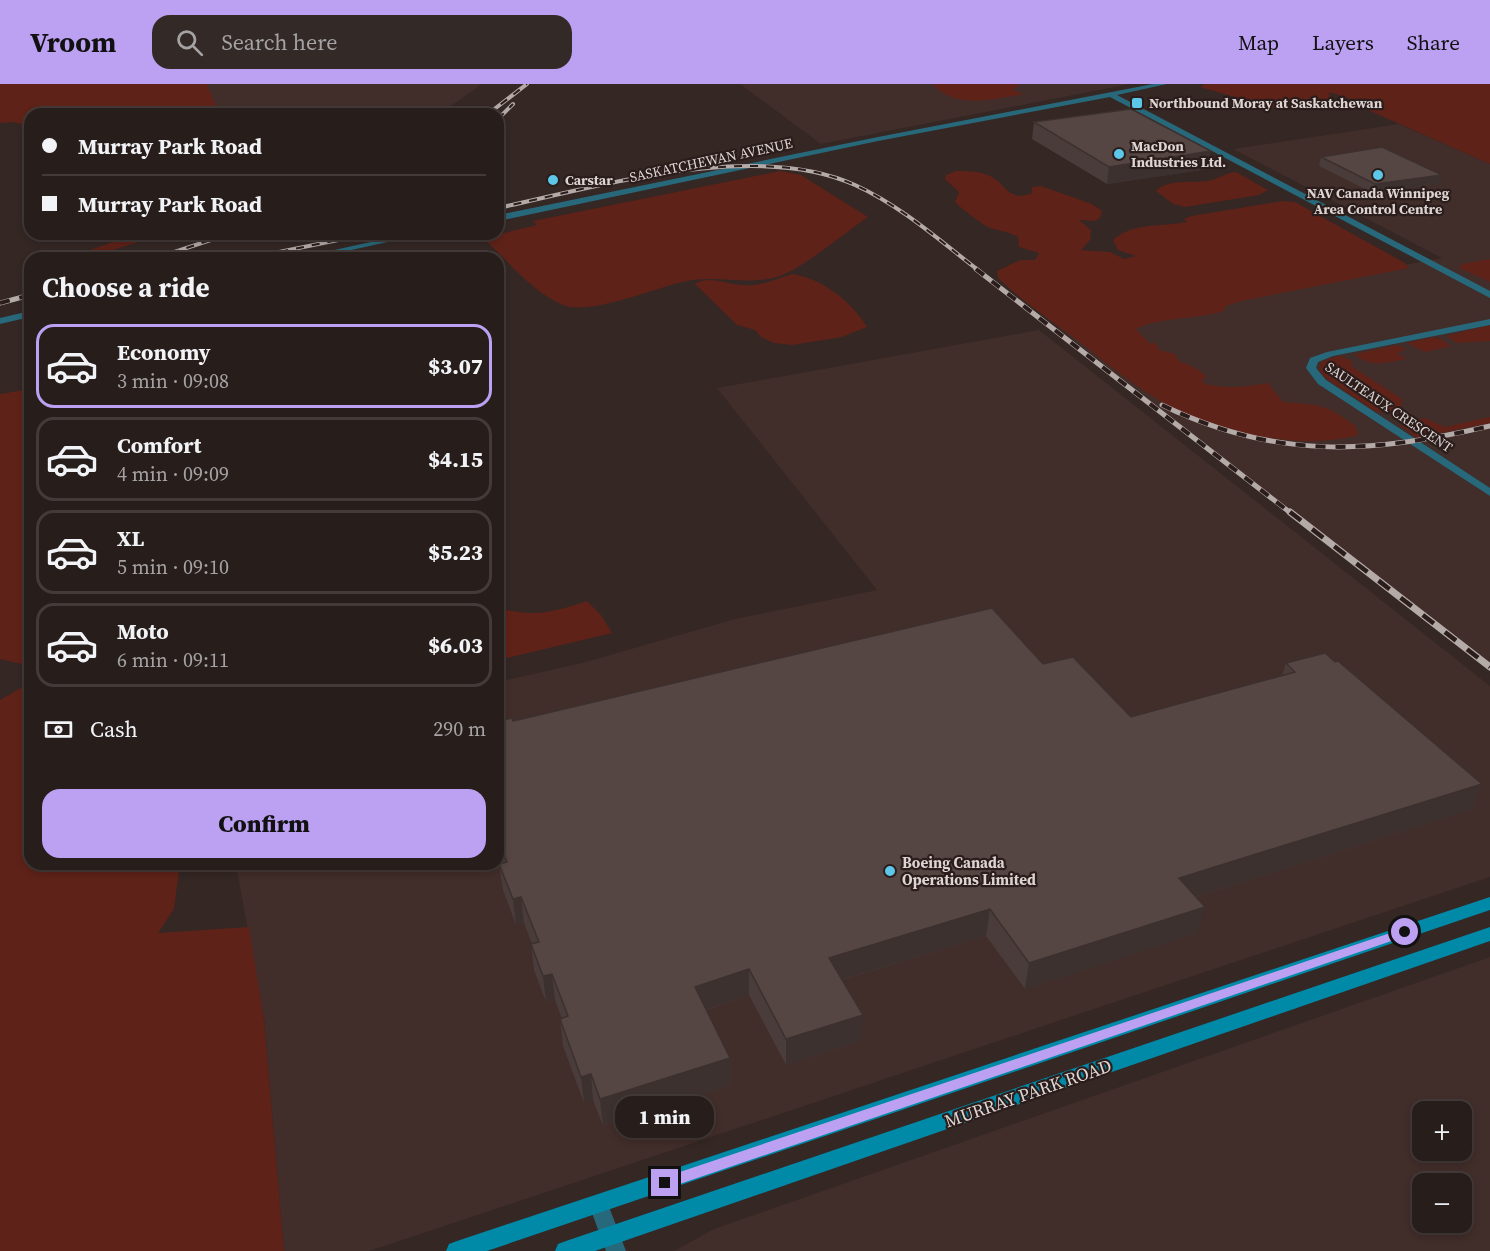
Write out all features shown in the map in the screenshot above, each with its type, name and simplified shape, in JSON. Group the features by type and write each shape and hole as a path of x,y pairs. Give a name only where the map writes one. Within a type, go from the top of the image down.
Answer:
{"street":[{"name":"SASKATCHEWAN AVENUE","path":"1108,93 1142,84"},
{"name":"SASKATCHEWAN AVENUE","path":"504,217 1108,93 1164,84"},
{"path":"1108,93 1490,295"},
{"path":"332,252 390,240"},
{"path":"0,321 24,315"},
{"name":"SAULTEAUX CRESCENT","path":"1490,322 1331,354 1314,360 1311,368 1322,382 1490,493"},
{"name":"MURRAY PARK ROAD","path":"456,1251 599,1205 1490,903"},
{"name":"MURRAY PARK ROAD","path":"567,1251 613,1244 1490,934"},
{"path":"599,1205 613,1244"}],"shaded area":[{"path":"0,84 207,84 217,108 24,108 24,125 13,122 0,123"},
{"path":"198,84 482,84 448,108 207,108"},
{"path":"740,84 1130,84 821,144"},
{"path":"933,84 1020,84 1013,90 1024,94 988,100 963,100 942,92"},
{"path":"1205,84 1490,84 1490,164 1368,110 1375,107 1332,93 1328,93 1332,98 1350,107 1328,109 1269,107 1200,87"},
{"path":"1399,124 1490,164 1490,662 1132,388 1059,328 1442,258 1233,149"},
{"path":"780,171 801,175 868,217 810,260 777,277 764,280 700,279 687,281 590,307 563,305 541,293 504,258 504,252 497,252 485,240 504,240 504,233 537,225 533,221"},
{"path":"956,171 986,174 1018,196 1032,193 1032,187 1041,186 1092,204 1102,211 1100,218 1095,221 1079,220 1091,230 1090,240 1081,250 1110,252 1124,259 1136,256 1118,250 1113,240 1129,230 1187,222 1184,219 1191,216 1283,201 1295,202 1405,263 1409,268 1241,301 1226,306 1224,311 1157,322 1136,329 1149,343 1156,343 1159,350 1175,354 1180,362 1201,372 1207,377 1202,380 1205,384 1237,387 1268,383 1283,402 1315,405 1337,413 1356,426 1358,435 1312,441 1287,440 1238,432 1214,425 1171,407 1145,392 1035,309 998,278 997,271 1020,260 1035,260 1039,253 1019,247 1018,237 986,226 955,202 959,192 945,179 946,175"},
{"path":"1236,172 1268,190 1259,195 1185,207 1173,204 1156,191 1166,185 1208,181"},
{"path":"118,240 144,240 107,252 85,252"},
{"path":"1490,259 1490,282 1459,268 1462,264"},
{"path":"792,274 814,280 845,300 867,327 842,337 792,345 774,343 761,337 755,330 737,325 695,284 711,280 754,285"},
{"path":"1490,325 1490,341 1457,343 1446,336"},
{"path":"1039,330 1490,686 1490,877 369,1251 284,1251 264,1020 237,870 504,870 504,681 586,662 735,619 877,590 717,388"},
{"path":"1433,337 1451,346 1425,352 1407,343"},
{"path":"1397,345 1406,349 1397,353 1406,359 1373,363 1355,354"},
{"path":"1341,356 1353,362 1351,366 1402,399 1401,410 1386,413 1375,411 1324,377 1319,370 1321,363"},
{"path":"24,390 24,665 0,659 0,394"},
{"path":"1490,417 1490,423 1417,438 1399,425 1425,418 1445,427"},
{"path":"587,601 601,615 612,633 504,659 504,609 533,613"},
{"path":"24,686 24,870 179,870 174,909 158,933 249,927 264,1020 284,1251 0,1251 0,700"},
{"path":"1490,957 1490,1251 674,1251 714,1229"}],"building":[{"path":"1131,109 1211,151 1109,167 1034,122"},
{"path":"1382,147 1442,175 1375,184 1321,157"},
{"name":"Boeing Canada Operations Limited","path":"992,608 1043,664 1073,657 1131,717 1295,672 1286,663 1325,653 1335,662 1338,661 1482,784 1179,878 1205,907 1029,963 990,909 829,958 863,1015 786,1039 749,969 695,987 730,1058 600,1099 591,1074 581,1077 560,1019 568,1016 552,974 543,976 531,944 539,942 521,897 513,899 501,870 504,870 504,863 507,862 504,854 504,720 512,718 513,721"}],"railway":[{"path":"496,108 527,84"},
{"path":"504,113 513,104"},
{"path":"504,207 678,171 725,167 772,167 815,172 872,193 919,224 978,270"},
{"path":"174,252 211,240"},
{"path":"279,252 338,240"},
{"path":"976,269 1292,514"},
{"path":"0,303 24,297"},
{"path":"1162,405 1204,423 1244,435 1284,443 1324,447 1404,442 1490,426"},
{"path":"1290,512 1490,667"}],"place":[{"name":"Northbound Moray at Saskatchewan","path":"1137,103"},
{"name":"MacDon Industries Ltd.","path":"1119,154"},
{"name":"NAV Canada Winnipeg Area Control Centre","path":"1378,175"},
{"name":"Carstar","path":"553,180"},
{"name":"Boeing Canada Operations Limited","path":"890,871"}],"route":[{"path":"665,1183 1405,932"}]}
